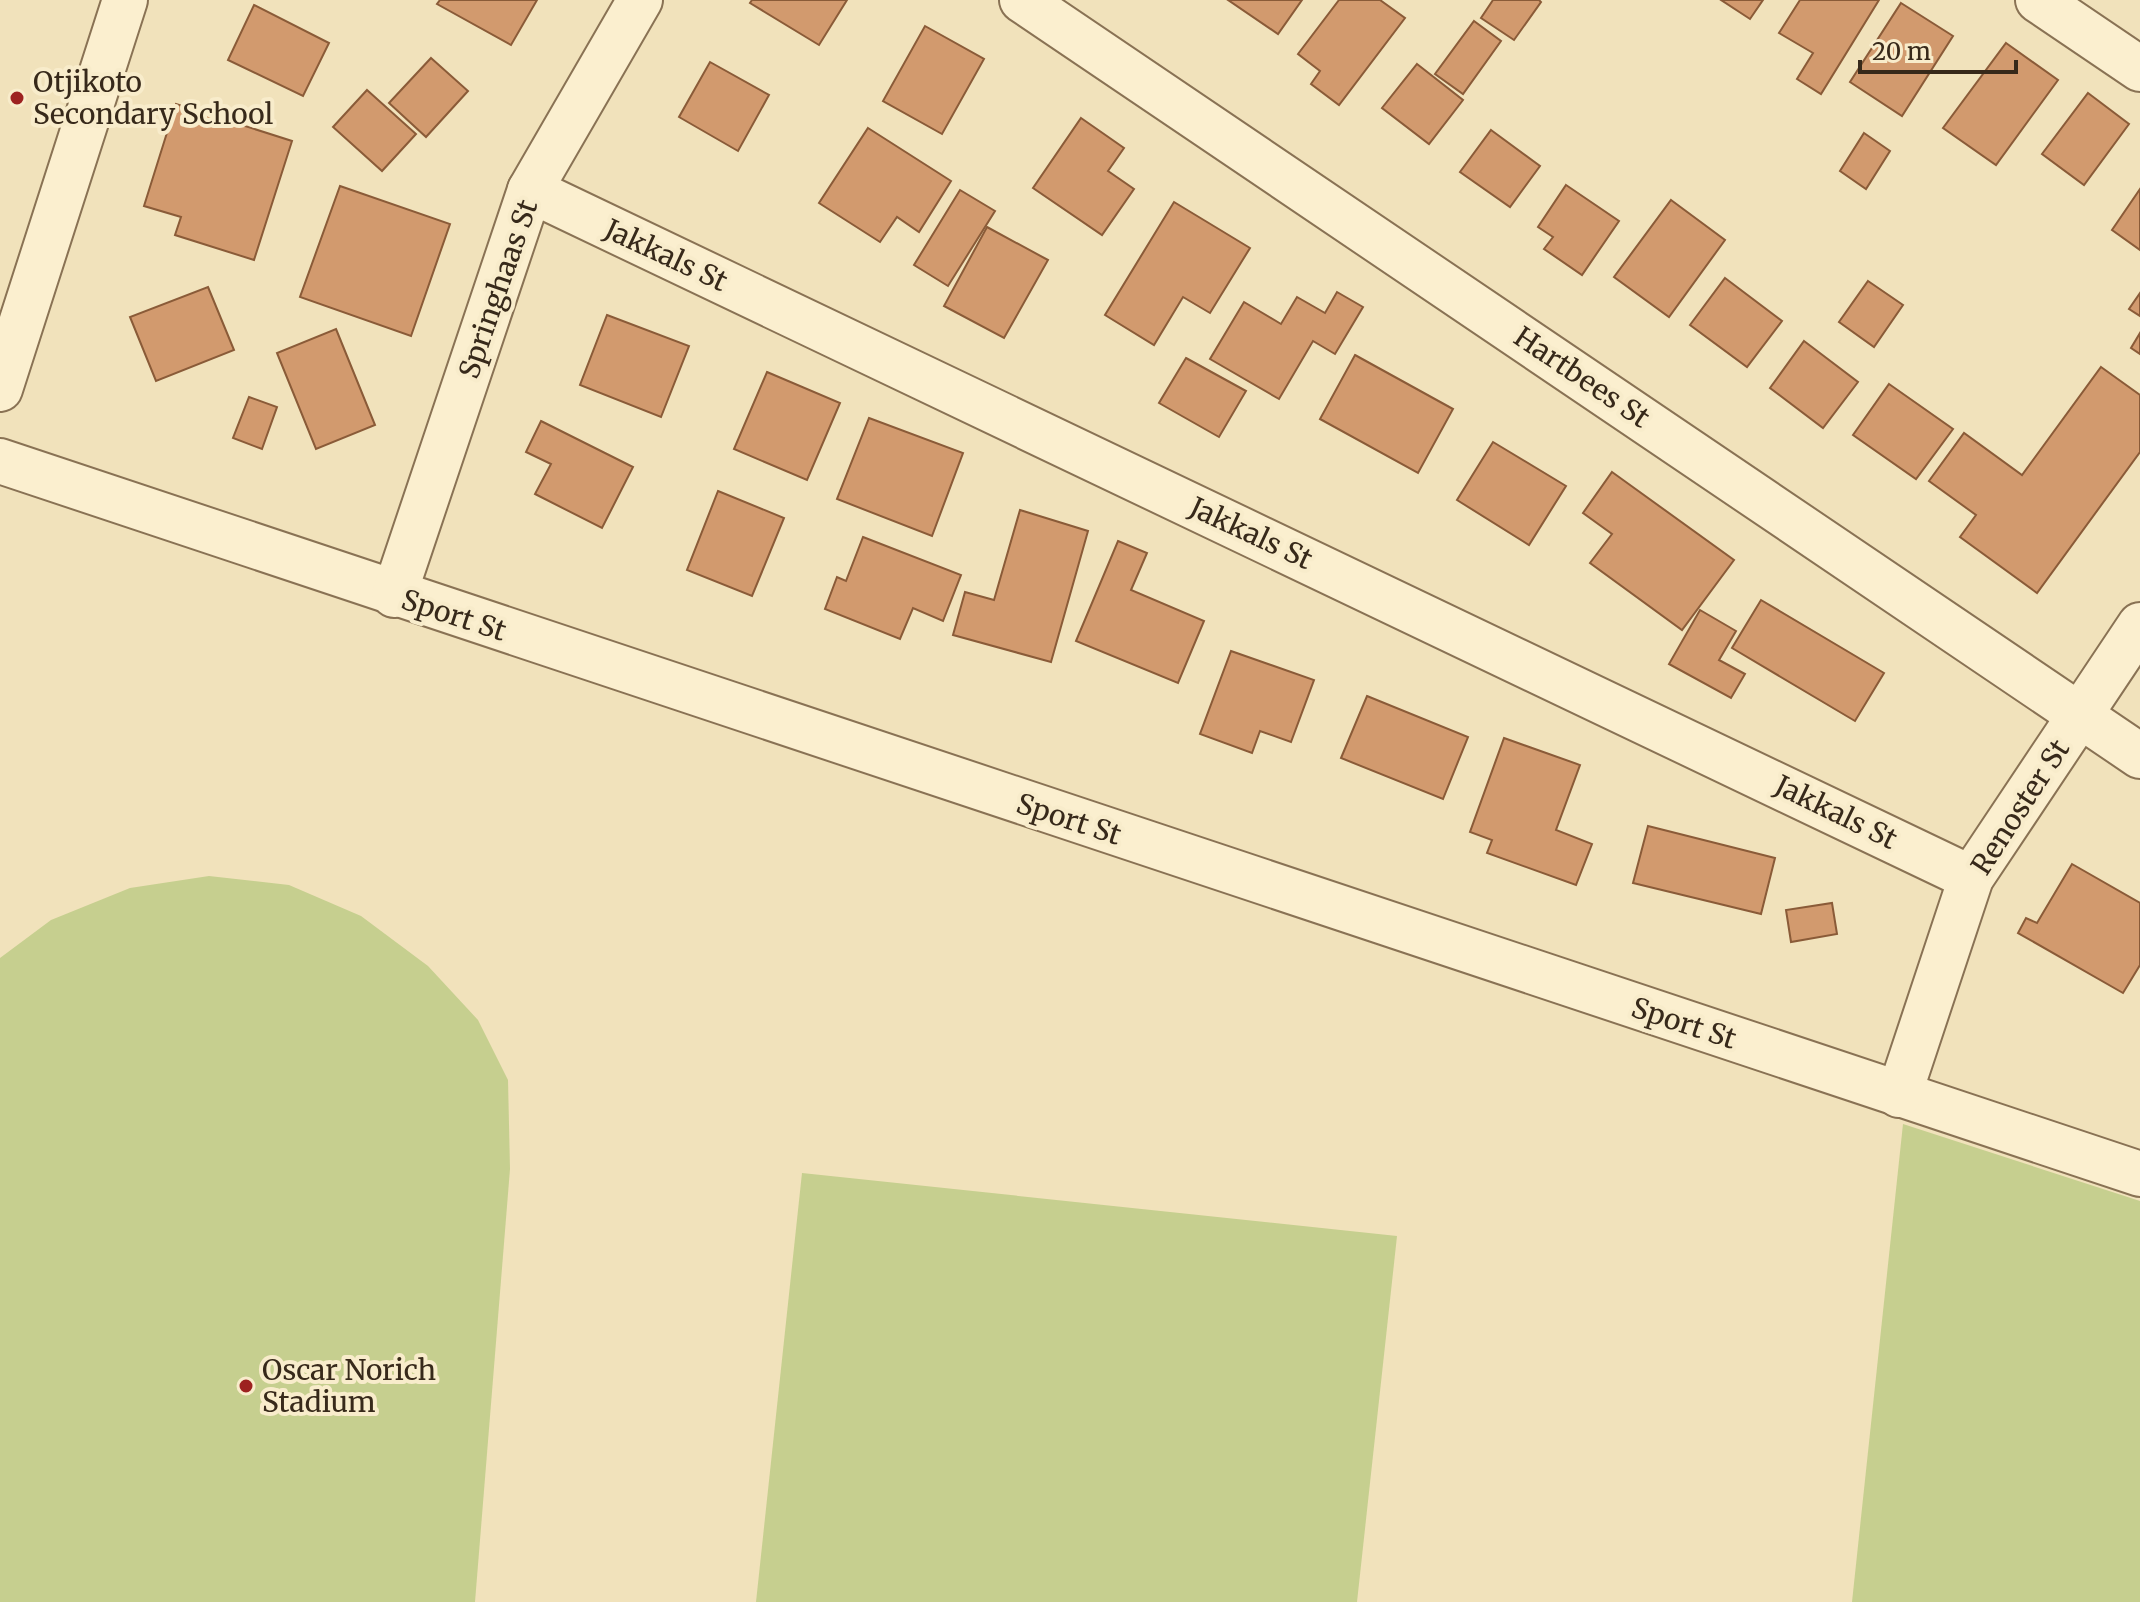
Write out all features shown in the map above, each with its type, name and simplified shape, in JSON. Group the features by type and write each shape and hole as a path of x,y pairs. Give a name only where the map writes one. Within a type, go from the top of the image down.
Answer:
{"street":[{"path":"0,389 125,0"},
{"name":"Springhaas St","path":"394,595 530,190 640,0"},
{"name":"Hartbees St","path":"1022,0 2140,756"},
{"path":"2038,0 2140,69"},
{"name":"Jakkals St","path":"530,190 1971,878"},
{"name":"Sport St","path":"0,461 394,595 2140,1174"},
{"name":"Renoster St","path":"1899,1095 1971,878 2140,625"}],"green space":[{"name":"Oscar Norich Stadium","path":"209,876 289,885 361,916 428,966 478,1020 508,1080 510,1169 475,1602 0,1602 0,958 51,920 130,888"},
{"path":"1903,1124 2140,1201 2140,1602 1852,1602"},
{"path":"802,1173 1397,1236 1357,1602 756,1602"}],"building":[{"path":"440,0 537,0 511,45 437,4"},
{"path":"752,0 847,0 819,45 750,3"},
{"path":"1228,0 1302,0 1278,34"},
{"path":"1339,0 1380,0 1405,18 1339,105 1311,84 1320,71 1298,54"},
{"path":"1493,0 1541,2 1514,40 1481,18"},
{"path":"1721,0 1763,0 1750,19"},
{"path":"1800,0 1879,0 1821,94 1797,79 1813,53 1779,33"},
{"path":"1901,3 1953,36 1902,116 1850,82"},
{"path":"254,5 329,43 303,96 228,60"},
{"path":"1474,21 1501,41 1463,94 1435,74"},
{"path":"925,26 984,59 942,134 883,101"},
{"path":"2006,43 2058,80 1996,165 1943,128"},
{"path":"431,58 468,91 426,137 389,103"},
{"path":"710,62 769,95 738,151 679,117"},
{"path":"1417,64 1463,100 1429,144 1382,108"},
{"path":"367,90 416,134 382,171 333,127"},
{"path":"2088,93 2129,124 2084,185 2042,154"},
{"path":"176,104 292,141 254,260 175,235 181,217 144,206"},
{"path":"1081,118 1124,148 1108,171 1134,189 1102,235 1033,188"},
{"path":"868,128 951,181 919,232 897,217 880,242 819,203"},
{"path":"1491,130 1540,166 1510,207 1460,172"},
{"path":"1864,133 1890,151 1866,189 1840,171"},
{"path":"1566,185 1619,221 1582,275 1544,249 1553,237 1538,227"},
{"path":"340,186 450,224 411,336 300,297"},
{"path":"2140,189 2140,250 2112,230"},
{"path":"960,190 995,211 948,286 914,265"},
{"path":"1671,200 1725,240 1669,317 1614,277"},
{"path":"1174,202 1250,248 1210,313 1183,297 1154,345 1105,315"},
{"path":"987,227 1048,260 1004,338 944,306"},
{"path":"1725,278 1782,321 1747,367 1690,325"},
{"path":"1868,281 1903,305 1874,347 1839,322"},
{"path":"208,287 234,350 156,381 130,317"},
{"path":"1337,292 1363,307 1335,354 1313,341 1279,399 1210,359 1244,302 1281,324 1297,297 1325,313"},
{"path":"2140,293 2140,316 2129,309"},
{"path":"607,315 689,346 661,417 580,385"},
{"path":"336,329 375,425 316,449 277,353"},
{"path":"2140,333 2140,354 2131,348"},
{"path":"1804,341 1858,382 1823,428 1770,388"},
{"path":"1355,355 1453,409 1418,473 1320,419"},
{"path":"1186,358 1246,391 1219,437 1159,403"},
{"path":"2101,367 2140,395 2140,452 2037,593 1960,537 1976,515 1929,481 1964,433 2022,475"},
{"path":"767,372 840,403 807,480 734,449"},
{"path":"1889,384 1953,429 1916,479 1853,435"},
{"path":"249,397 277,407 262,449 233,438"},
{"path":"869,418 963,453 932,536 837,499"},
{"path":"541,421 633,467 602,528 535,494 551,464 526,452"},
{"path":"1493,442 1566,486 1529,545 1457,500"},
{"path":"1612,472 1734,560 1682,630 1590,563 1612,534 1583,513"},
{"path":"718,491 784,518 752,596 687,570"},
{"path":"1020,510 1088,531 1051,662 953,635 965,592 994,600"},
{"path":"863,537 961,575 943,621 913,608 900,639 825,609 837,577 846,581"},
{"path":"1118,541 1147,553 1131,590 1204,621 1178,683 1076,641"},
{"path":"1761,600 1884,673 1855,721 1732,648"},
{"path":"1700,610 1736,631 1719,660 1745,674 1731,698 1669,664"},
{"path":"1231,651 1314,680 1291,742 1260,731 1252,753 1200,734"},
{"path":"1367,696 1468,737 1443,799 1341,758"},
{"path":"1504,738 1580,765 1556,830 1592,844 1576,885 1487,853 1492,840 1470,832"},
{"path":"1648,826 1775,858 1761,914 1633,883"},
{"path":"2072,864 2140,903 2140,965 2123,993 2018,933 2026,918 2037,923"},
{"path":"1832,903 1837,934 1791,942 1786,910"}],"place":[{"name":"Otjikoto Secondary School","path":"17,98"},
{"name":"Oscar Norich Stadium","path":"246,1386"}]}
